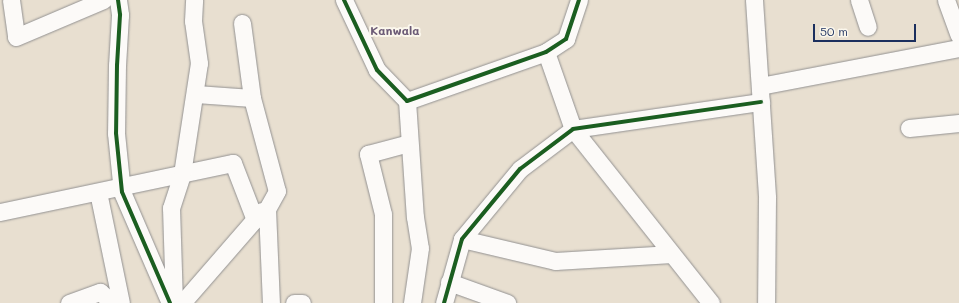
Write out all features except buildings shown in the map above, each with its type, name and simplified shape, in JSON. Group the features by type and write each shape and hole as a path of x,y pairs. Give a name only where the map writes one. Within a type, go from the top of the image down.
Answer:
{"street":[{"path":"11,0 16,37 103,0"},
{"path":"118,0 120,15 117,65 116,133 121,187 170,303"},
{"path":"174,303 171,208 182,174 196,94 199,63 193,21 194,0"},
{"path":"344,0 377,70 407,101 409,143 420,248 412,303"},
{"path":"407,101 546,52 566,39 579,0"},
{"path":"754,0 767,198 766,303"},
{"path":"860,0 868,27"},
{"path":"946,0 959,35"},
{"path":"242,23 252,98 277,191 267,209 271,303"},
{"path":"444,303 462,240 520,169 573,129 760,94 959,48"},
{"path":"546,52 573,129 711,303"},
{"path":"196,94 252,98"},
{"path":"909,128 959,123"},
{"path":"383,303 383,214 368,154 409,143"},
{"path":"0,212 233,162 255,220"},
{"path":"98,192 121,303"},
{"path":"182,303 271,201"},
{"path":"462,240 555,261 672,254"},
{"path":"449,282 507,303"},
{"path":"69,303 100,292 113,303"},
{"path":"294,303 302,303"}],"cycle path":[{"path":"118,0 120,15 117,65 116,133 122,192 170,303"},
{"path":"344,0 377,70 407,101 546,52 566,39 579,0"},
{"path":"444,303 462,239 520,169 573,129 761,102"}],"district":[{"name":"Kanwala","path":"395,31"}]}
